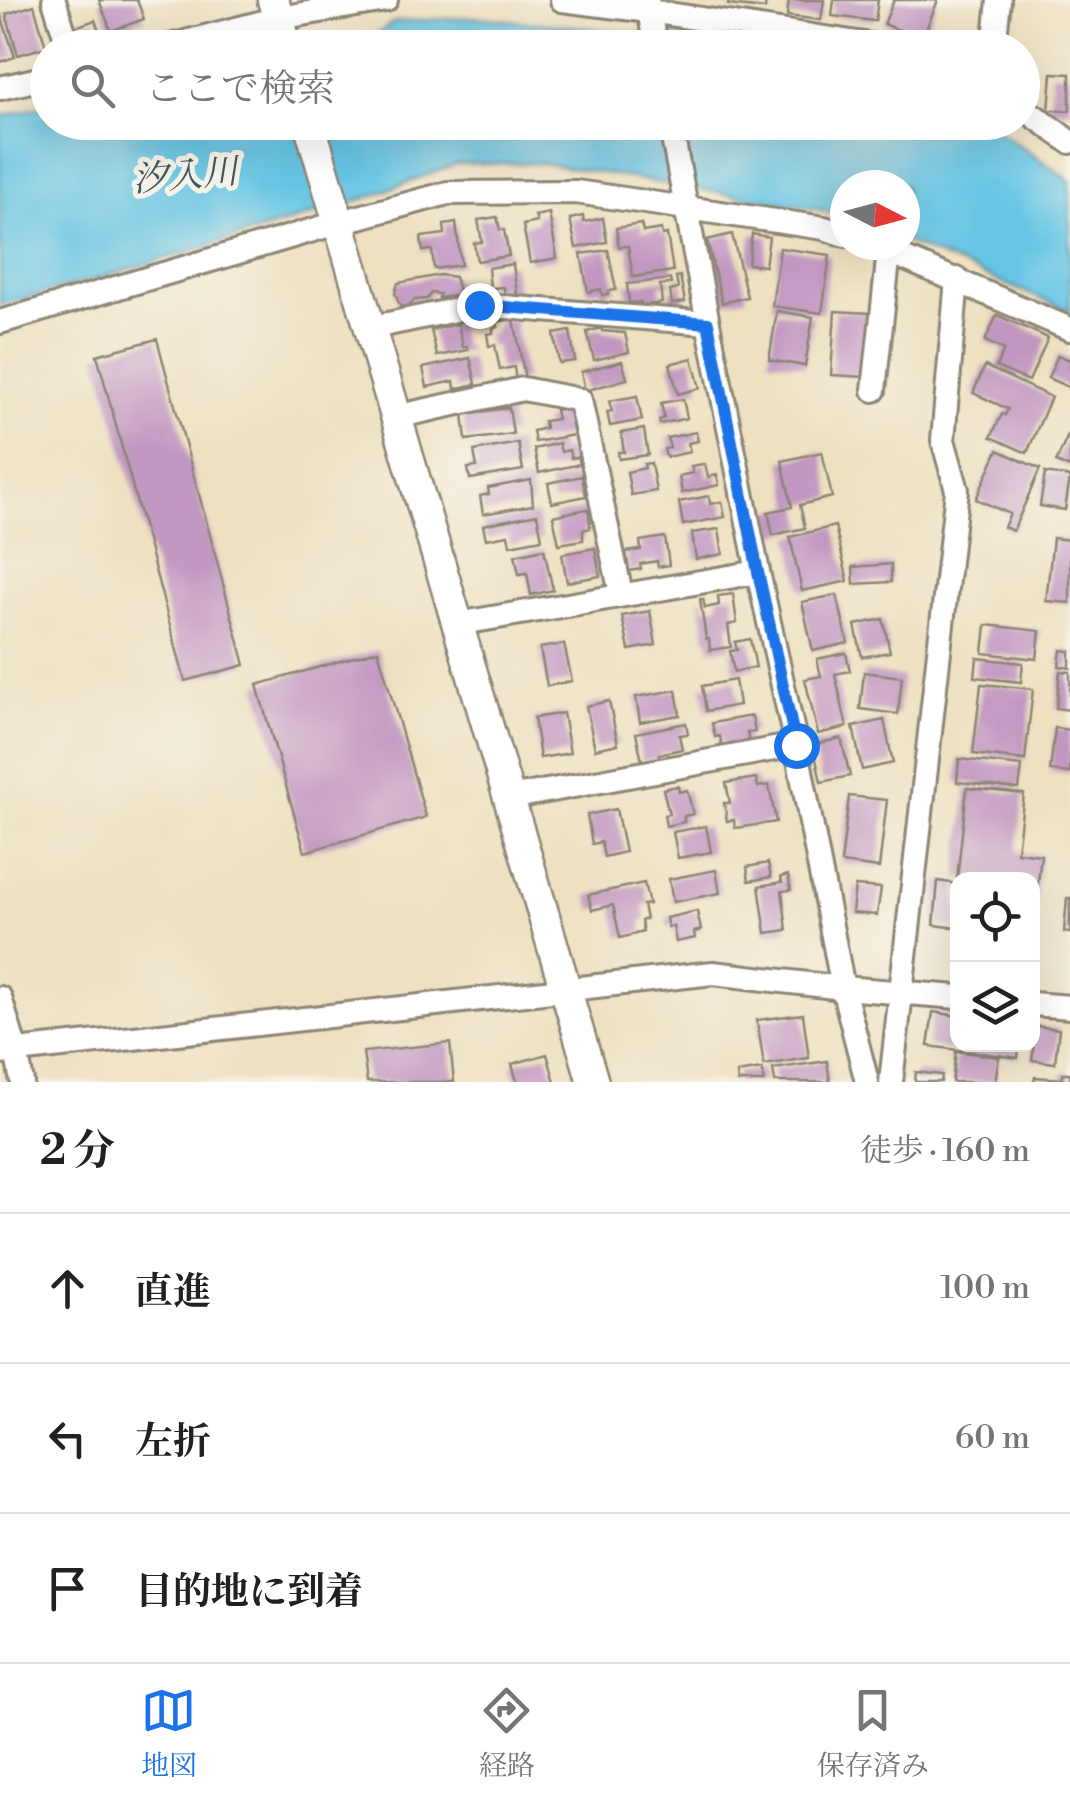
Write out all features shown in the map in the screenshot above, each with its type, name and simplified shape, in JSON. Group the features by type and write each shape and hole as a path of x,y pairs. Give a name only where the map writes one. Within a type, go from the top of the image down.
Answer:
{"street":[{"path":"54,0 63,30"},
{"path":"215,30 276,9 386,0"},
{"path":"562,0 648,5 789,30"},
{"path":"996,30 999,0"},
{"path":"648,5 653,30"},
{"path":"0,88 30,80"},
{"path":"1040,120 1070,142"},
{"path":"313,140 593,1082"},
{"path":"673,140 843,988 867,1082"},
{"path":"0,322 448,194 576,192 830,230"},
{"path":"874,390 880,260"},
{"path":"910,260 1070,329"},
{"path":"891,1082 957,490 943,440 958,280"},
{"path":"369,328 479,305 708,323"},
{"path":"395,417 523,390 580,400 620,594"},
{"path":"457,624 758,572"},
{"path":"509,798 796,745"},
{"path":"8,1052 712,973 950,996"},
{"path":"0,998 8,1052 22,1082"},
{"path":"1040,1005 1070,1007"}],"water":[{"path":"478,17 607,30 383,30 394,22"},
{"name":"汐入川","path":"30,109 30,140 1012,140 1070,180 1070,311 920,248 920,170 830,170 830,213 542,163 456,164 286,223 0,305 0,117"}],"building":[{"path":"99,0 137,0 144,19 111,30"},
{"path":"729,0 766,0 765,9 728,5"},
{"path":"789,0 824,0 821,20 787,16"},
{"path":"834,0 878,0 875,21 832,16"},
{"path":"894,0 938,0 926,30 898,30 884,24"},
{"path":"34,5 41,30 30,30 30,52 18,55 6,14"},
{"path":"0,12 15,57 0,62"},
{"path":"95,20 99,30 76,30 75,27"},
{"path":"1052,73 1070,74 1070,111 1049,110"},
{"path":"549,213 557,258 530,263 523,225 537,222 535,216"},
{"path":"583,216 584,222 603,218 607,242 576,248 570,219"},
{"path":"497,217 509,256 477,261 474,243 482,242 478,220"},
{"path":"456,223 461,265 434,269 432,250 423,251 421,237 445,234 444,225"},
{"path":"641,224 643,232 661,229 662,235 667,234 673,271 633,277 628,246 619,247 616,228"},
{"path":"732,234 747,297 722,303 707,240"},
{"path":"752,234 769,237 765,266 748,264"},
{"path":"780,248 830,255 822,313 772,306"},
{"path":"608,250 616,290 602,295 601,289 588,292 581,254"},
{"path":"513,264 517,295 505,296 504,287 490,288 488,268"},
{"path":"440,275 455,277 460,295 439,298 440,294 431,293 427,299 414,300 408,307 400,306 395,293 398,283"},
{"path":"680,276 685,302 672,304 670,291 678,289 676,277"},
{"path":"670,279 671,284 660,285 662,303 629,303 627,284"},
{"path":"777,311 813,317 805,366 769,360"},
{"path":"835,311 870,313 866,377 831,375"},
{"path":"997,315 1048,338 1029,381 996,367 1004,350 985,341"},
{"path":"514,319 525,379 516,381 514,367 500,370 495,345 489,346 487,334 498,327 497,322"},
{"path":"458,324 463,347 468,350 437,356 431,330"},
{"path":"602,328 625,333 629,352 594,360 587,332"},
{"path":"570,331 575,361 559,363 554,334"},
{"path":"157,339 245,665 185,681 97,355"},
{"path":"1058,355 1070,360 1070,388 1048,378"},
{"path":"470,358 476,384 455,389 454,381 427,387 423,368"},
{"path":"692,358 700,388 678,394 670,364"},
{"path":"622,361 627,379 585,391 581,372"},
{"path":"985,366 1051,397 1027,453 991,437 1008,409 973,393"},
{"path":"637,396 642,420 610,426 609,401"},
{"path":"683,399 687,418 660,424 659,420 664,418 661,403"},
{"path":"509,408 513,434 466,440 463,414"},
{"path":"569,408 574,435 535,442 533,431 545,428 544,421 557,419 555,410"},
{"path":"644,429 648,455 619,459 618,452 624,452 621,433"},
{"path":"1070,431 1070,468 1056,462"},
{"path":"696,432 698,441 688,443 690,452 666,457 664,449 670,448 667,438"},
{"path":"518,443 523,470 470,479 468,468 477,467 474,451"},
{"path":"559,443 561,452 569,450 571,458 578,457 580,464 539,473 534,449"},
{"path":"998,450 1040,469 1013,531 1004,527 1010,514 976,499"},
{"path":"822,452 832,497 800,505 805,528 773,535 768,512 792,507 782,461"},
{"path":"651,463 656,491 631,495 627,472"},
{"path":"705,464 708,477 717,475 719,485 682,493 679,476 693,473 691,466"},
{"path":"1045,473 1070,477 1065,510 1040,506"},
{"path":"582,476 586,496 552,503 548,483"},
{"path":"531,480 533,505 483,514 480,496 489,494 488,488"},
{"path":"709,496 710,504 722,502 725,517 683,525 679,502"},
{"path":"586,509 590,528 583,530 583,540 559,544 553,516"},
{"path":"537,514 542,539 510,545 508,535 486,539 483,525"},
{"path":"835,526 848,581 802,591 790,537"},
{"path":"719,529 723,554 696,559 692,533"},
{"path":"665,537 669,565 658,567 657,561 629,571 626,552 641,550 640,541"},
{"path":"1053,538 1070,540 1070,603 1046,601"},
{"path":"595,548 600,576 567,582 562,554"},
{"path":"544,549 553,590 531,595 527,573 519,574 515,555"},
{"path":"891,564 891,582 854,584 853,567"},
{"path":"733,594 737,623 728,625 731,647 710,650 700,599 705,608 719,605 718,596"},
{"path":"837,595 848,643 813,651 802,602"},
{"path":"650,611 656,645 629,650 622,616"},
{"path":"883,619 890,652 862,657 855,625"},
{"path":"986,625 1040,631 1037,659 983,653"},
{"path":"750,639 756,667 734,672 730,651 737,650 735,642"},
{"path":"564,644 572,681 547,686 540,648"},
{"path":"378,650 426,817 305,852 257,685"},
{"path":"1061,650 1070,651 1070,668 1059,666"},
{"path":"846,653 850,671 835,674 847,727 818,734 805,679 821,676 817,659"},
{"path":"977,658 1023,663 1021,682 975,677"},
{"path":"1060,671 1070,672 1070,710 1056,708"},
{"path":"864,672 902,677 898,714 860,709"},
{"path":"735,680 739,705 706,711 702,686"},
{"path":"981,684 1033,689 1025,760 973,754"},
{"path":"676,690 680,715 640,722 636,697"},
{"path":"609,701 618,744 595,749 586,706"},
{"path":"563,713 570,753 540,758 534,718"},
{"path":"752,716 755,732 747,733 749,743 722,748 712,723"},
{"path":"884,720 893,763 862,770 853,727"},
{"path":"686,723 688,734 679,735 682,749 642,761 636,733"},
{"path":"1055,728 1070,730 1070,773 1050,771"},
{"path":"841,738 850,776 821,782 813,745"},
{"path":"959,759 1022,766 1019,789 957,782"},
{"path":"756,778 758,787 769,785 776,822 735,828 734,820 727,821 724,803 730,803 726,783"},
{"path":"678,786 679,792 687,790 693,814 684,816 684,822 666,826 664,815 669,814 663,789"},
{"path":"967,788 1024,794 1017,852 1041,855 1039,872 958,872"},
{"path":"849,796 887,800 879,868 841,863"},
{"path":"616,809 625,852 604,857 601,842 592,844 587,815"},
{"path":"706,826 711,852 678,858 673,832"},
{"path":"768,863 771,877 749,881 747,867"},
{"path":"716,870 720,893 673,902 669,879"},
{"path":"788,875 791,890 782,891 787,930 766,933 759,886 782,882 781,877"},
{"path":"938,881 950,883 950,927 934,925"},
{"path":"644,883 649,904 643,905 643,932 620,938 613,905 592,910 588,895"},
{"path":"855,886 881,888 877,915 852,913"},
{"path":"1070,898 1070,933 1064,932"},
{"path":"697,911 701,930 694,932 695,938 676,942 673,926 668,927 666,918"},
{"path":"933,1012 950,1015 950,1049 928,1046"},
{"path":"803,1014 809,1058 764,1065 757,1020"},
{"path":"1040,1027 1059,1029 1055,1063 1032,1060 1033,1052 1040,1052"},
{"path":"450,1043 454,1082 367,1082 363,1052"},
{"path":"956,1052 999,1057 995,1082 952,1082"},
{"path":"973,1052 1018,1052 1018,1058"},
{"path":"547,1054 555,1082 517,1082 512,1064"},
{"path":"827,1061 830,1082 775,1082 773,1069"},
{"path":"762,1069 764,1082 738,1082 737,1073"},
{"path":"916,1072 942,1075 941,1082 915,1082"},
{"path":"1062,1073 1070,1073 1070,1082 1034,1082 1035,1077 1062,1079"}],"route":[{"path":"479,305 708,323 796,745"}]}
